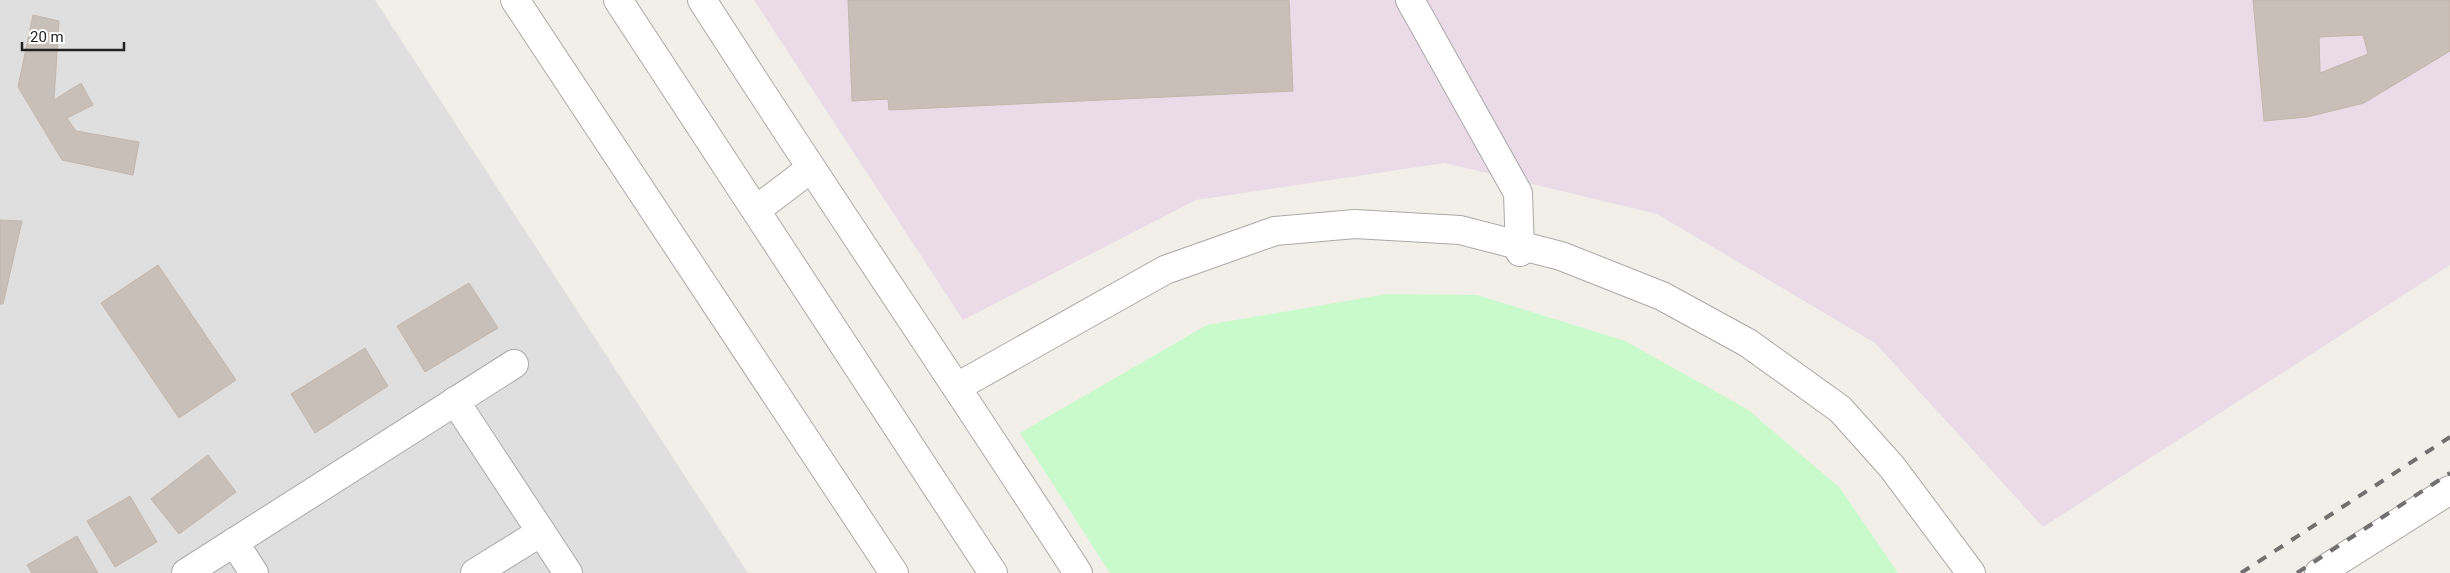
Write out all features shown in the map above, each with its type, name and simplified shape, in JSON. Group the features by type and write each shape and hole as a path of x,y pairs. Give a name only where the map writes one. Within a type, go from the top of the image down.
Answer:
{"street":[{"path":"515,0 894,573"},
{"path":"618,0 993,573"},
{"path":"702,0 810,169 957,387 1078,573"},
{"path":"1410,0 1518,193 1520,249"},
{"path":"756,210 810,169"},
{"path":"957,387 1165,270 1275,231 1355,224 1460,230 1520,249 1560,256 1662,296 1748,343 1840,409 1892,467 1971,573"},
{"path":"186,573 514,364"},
{"path":"455,401 568,573"},
{"path":"2319,573 2450,490"},
{"path":"475,573 541,532"},
{"path":"234,542 254,573"}],"shaded area":[{"path":"0,0 375,0 748,573 0,573"},
{"path":"754,0 2450,0 2450,265 2043,527 1875,343 1657,214 1445,163 1196,200 963,320"}],"green space":[{"path":"1387,294 1477,295 1625,341 1747,409 1840,488 1898,573 1110,573 1020,433 1207,325"}],"building":[{"path":"848,0 1289,0 1293,91 889,110 888,99 852,101"},
{"path":"2253,0 2450,0 2450,51 2364,103 2307,117 2264,121","holes":["2363,35 2368,54 2320,73 2319,37"]},
{"path":"33,15 59,21 54,100 81,83 93,105 67,118 76,131 139,142 133,175 62,160 18,87"},
{"path":"0,220 22,221 3,304 0,304"},
{"path":"158,265 236,380 179,418 101,303"},
{"path":"469,283 498,328 425,372 397,326"},
{"path":"365,348 388,386 315,433 291,394"},
{"path":"208,455 236,492 179,534 151,499"},
{"path":"130,496 157,542 115,567 87,521"},
{"path":"77,536 98,573 32,573 27,565"}],"railway":[{"path":"2241,573 2450,437"},
{"path":"2297,573 2450,473"}]}
